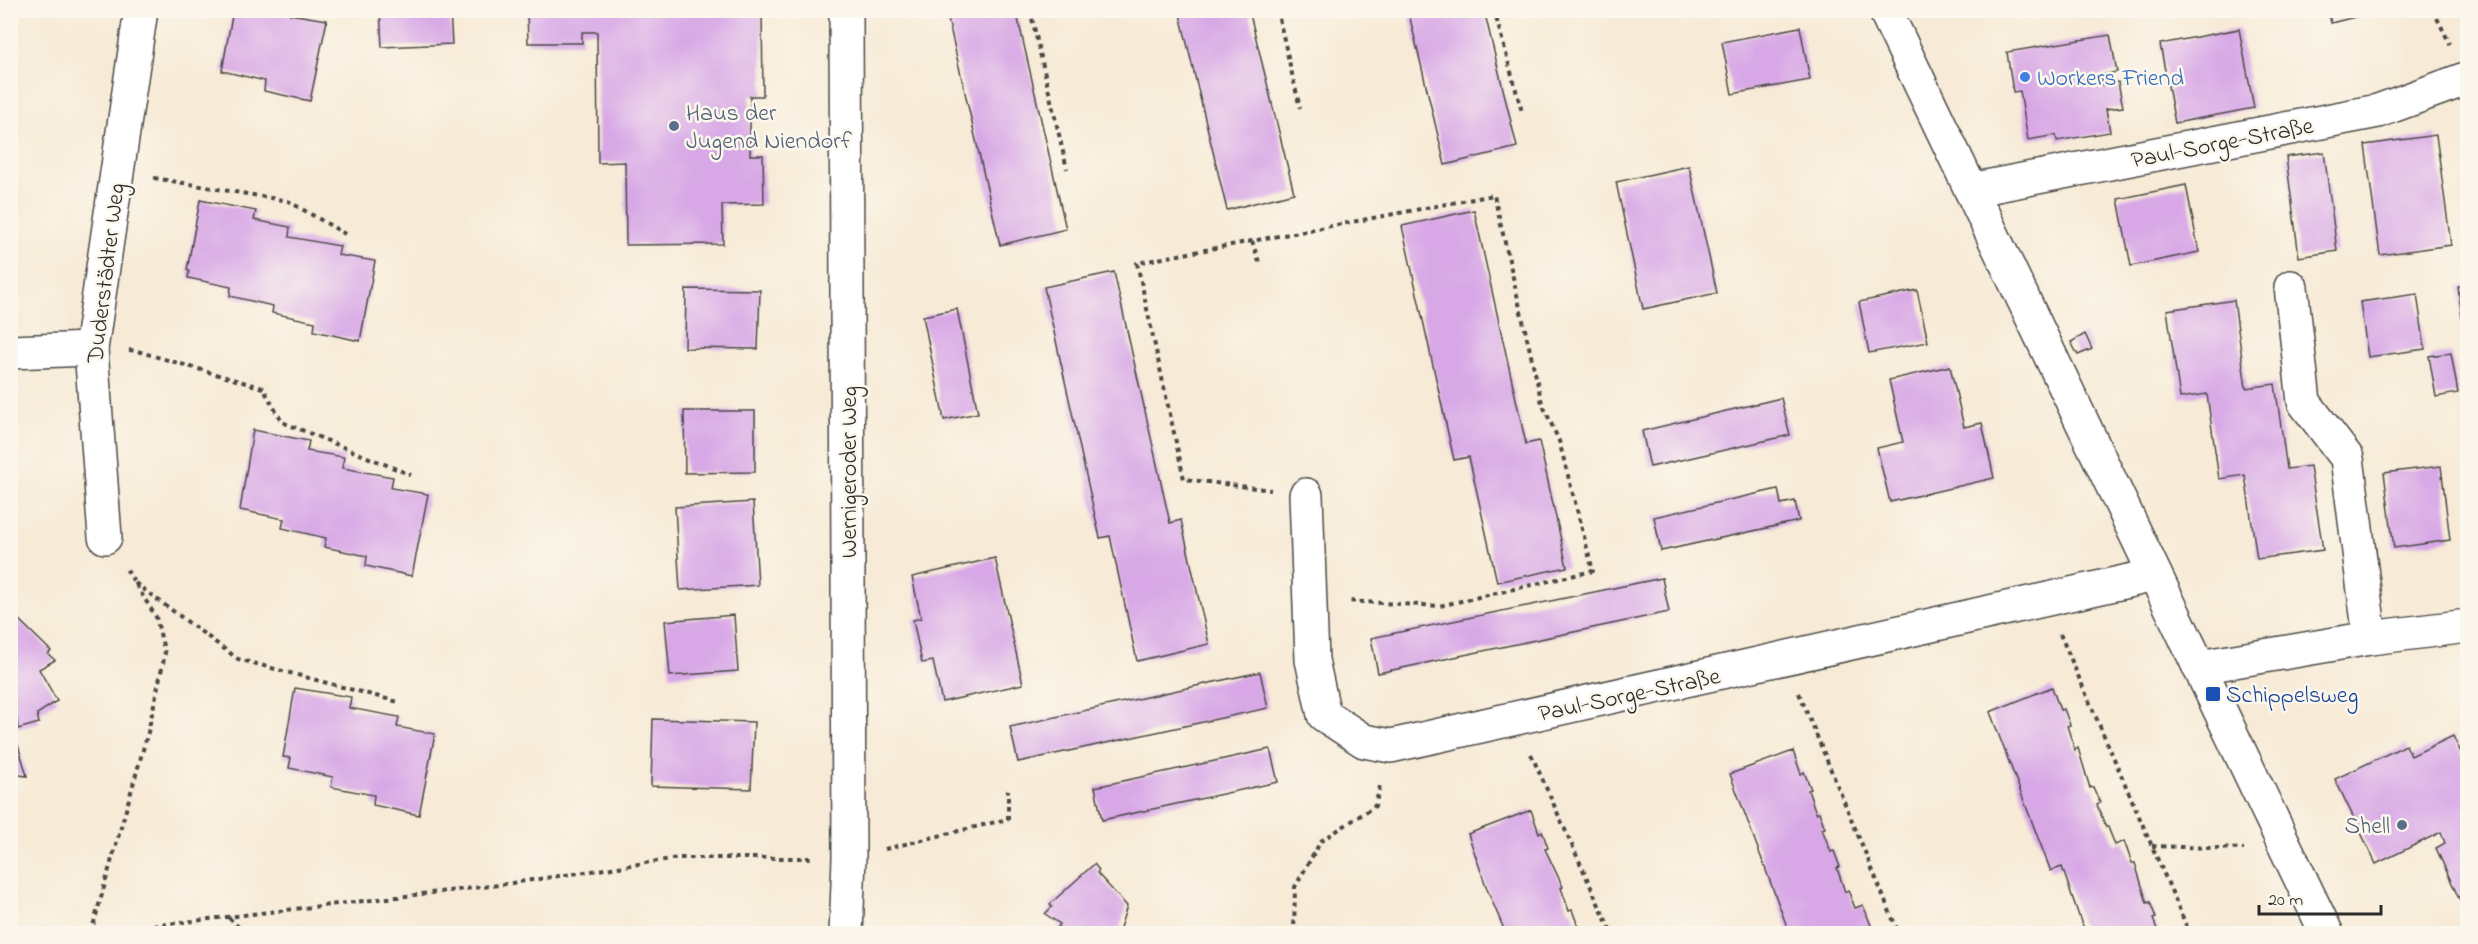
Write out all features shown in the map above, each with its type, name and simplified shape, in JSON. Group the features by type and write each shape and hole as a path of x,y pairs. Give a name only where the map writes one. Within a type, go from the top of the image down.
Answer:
{"street":[{"name":"Duderstädter Weg","path":"105,537 91,349 141,10"},
{"name":"Wernigeroder Weg","path":"846,10 849,858 846,933"},
{"path":"1885,10 2327,933"},
{"name":"Paul-Sorge-Straße","path":"1971,190 2378,111 2468,78"},
{"path":"2291,287 2304,402 2348,458 2370,638"},
{"path":"10,352 91,349"},
{"name":"Paul-Sorge-Straße","path":"1306,495 1312,660 1324,715 1364,741 1391,746 1784,660 2155,575"},
{"path":"2199,667 2370,638 2468,626"}],"path":[{"path":"1030,10 1067,169"},
{"path":"1277,10 1300,108"},
{"path":"1494,10 1522,112"},
{"path":"118,172 288,201 345,234"},
{"path":"1306,495 1184,479 1137,263 1494,195 1542,403 1559,441 1593,571 1439,606 1310,599"},
{"path":"1252,241 1259,262"},
{"path":"91,349 137,351 263,388 282,422 411,475"},
{"path":"91,933 148,732 165,654 156,617 105,537"},
{"path":"134,581 238,659 398,702"},
{"path":"2045,600 2190,933"},
{"path":"1784,660 1899,933"},
{"path":"1515,718 1612,933"},
{"path":"1294,933 1295,887 1321,841 1375,806 1391,746"},
{"path":"10,929 91,933 499,885 678,858 849,858 1008,819 1008,790"},
{"path":"2152,846 2287,850"},
{"path":"228,917 246,933"}],"building":[{"path":"233,10 290,10 290,14 327,20 310,101 264,91 265,81 222,71"},
{"path":"380,10 450,10 452,44 382,47"},
{"name":"Haus der Jugend Niendorf","path":"527,10 762,10 763,96 750,96 750,155 763,155 764,204 722,205 723,244 626,245 625,162 598,163 597,32 582,32 582,43 528,43"},
{"path":"946,10 1016,10 1066,229 1000,245"},
{"path":"1179,10 1249,10 1294,193 1227,210"},
{"path":"1408,10 1484,10 1517,147 1445,165"},
{"path":"2328,10 2379,10 2379,11 2331,23"},
{"path":"1800,27 1810,80 1732,94 1722,42"},
{"path":"2239,29 2254,108 2175,123 2160,44"},
{"path":"2110,35 2117,72 2101,75 2102,85 2118,82 2123,107 2106,109 2110,132 2057,141 2056,135 2028,140 2020,91 2013,92 2007,52"},
{"path":"2436,135 2451,245 2380,255 2365,145"},
{"path":"2324,152 2337,251 2299,257 2286,157"},
{"path":"1689,166 1717,293 1643,309 1616,182"},
{"path":"2186,185 2199,252 2131,266 2118,199"},
{"path":"200,200 256,211 254,220 290,227 289,237 340,246 338,255 375,261 360,341 314,331 315,322 272,313 273,306 230,296 231,287 188,278 189,271 187,270"},
{"path":"1474,210 1526,444 1539,441 1567,567 1497,582 1469,457 1454,460 1402,226"},
{"path":"1114,272 1170,523 1181,520 1209,644 1137,661 1110,536 1100,538 1044,287"},
{"path":"2468,285 2468,348 2466,348 2458,287"},
{"path":"686,289 760,290 758,349 685,348"},
{"path":"1917,290 1928,342 1869,353 1859,302"},
{"path":"2417,294 2425,349 2368,357 2360,302"},
{"path":"2234,300 2246,388 2275,384 2287,469 2310,466 2323,550 2257,559 2245,475 2219,479 2207,394 2180,398 2167,310"},
{"path":"957,309 978,413 944,420 923,316"},
{"path":"2085,334 2092,349 2078,355 2071,342"},
{"path":"2451,353 2458,393 2436,397 2429,356"},
{"path":"1950,366 1964,427 1982,423 1994,478 1890,502 1877,448 1903,442 1889,380"},
{"path":"1781,398 1790,435 1650,467 1642,431"},
{"path":"684,411 755,411 755,472 685,473"},
{"path":"253,430 309,441 307,451 344,457 342,468 393,477 391,488 428,494 412,576 366,566 367,556 324,547 326,538 282,528 284,519 240,510"},
{"path":"2441,466 2450,540 2394,548 2384,473"},
{"path":"1778,489 1781,504 1795,501 1799,521 1661,551 1654,517"},
{"path":"753,502 758,585 680,590 675,507"},
{"path":"995,558 1023,684 942,702 933,661 922,663 913,620 921,618 912,577"},
{"path":"1662,578 1669,612 1378,673 1371,638"},
{"path":"14,615 51,651 48,654 55,660 39,669 57,701 37,714 39,723 18,729 17,719 10,721 10,620"},
{"path":"734,615 738,671 670,676 665,621"},
{"path":"1260,672 1268,708 1018,762 1010,727"},
{"path":"2052,687 2060,710 2064,709 2075,750 2078,748 2090,788 2093,787 2100,803 2097,805 2106,827 2115,845 2124,841 2132,863 2135,863 2147,903 2150,902 2156,918 2153,919 2159,934 2087,934 2062,867 2050,871 1990,712"},
{"path":"295,688 351,697 349,708 399,717 397,727 435,734 419,815 373,805 374,795 331,787 333,777 289,768 291,758 283,757"},
{"path":"653,719 754,722 751,789 651,786"},
{"path":"11,721 27,776 11,774"},
{"path":"2453,736 2468,767 2468,900 2461,903 2436,848 2445,843 2441,832 2376,864 2335,779 2406,745 2411,756"},
{"path":"1270,749 1278,782 1102,820 1095,787"},
{"path":"1793,751 1801,774 1804,772 1811,789 1808,790 1816,813 1819,812 1825,828 1822,829 1831,852 1834,851 1840,867 1837,868 1845,892 1848,890 1855,908 1863,905 1872,928 1875,927 1877,934 1803,934 1802,929 1792,934 1789,932 1730,774"},
{"path":"1531,810 1539,833 1542,831 1548,848 1545,849 1563,887 1561,888 1569,911 1572,910 1578,926 1575,927 1578,934 1506,934 1487,889 1468,834"},
{"path":"1094,864 1099,870 1097,873 1127,906 1118,934 1054,934 1060,924 1045,914 1052,907 1050,904"}],"place":[{"name":"Workers Friend","path":"2025,77"},
{"name":"Haus der Jugend Niendorf","path":"674,126"},
{"name":"Schippelsweg","path":"2213,694"},
{"name":"Shell","path":"2402,825"}]}
